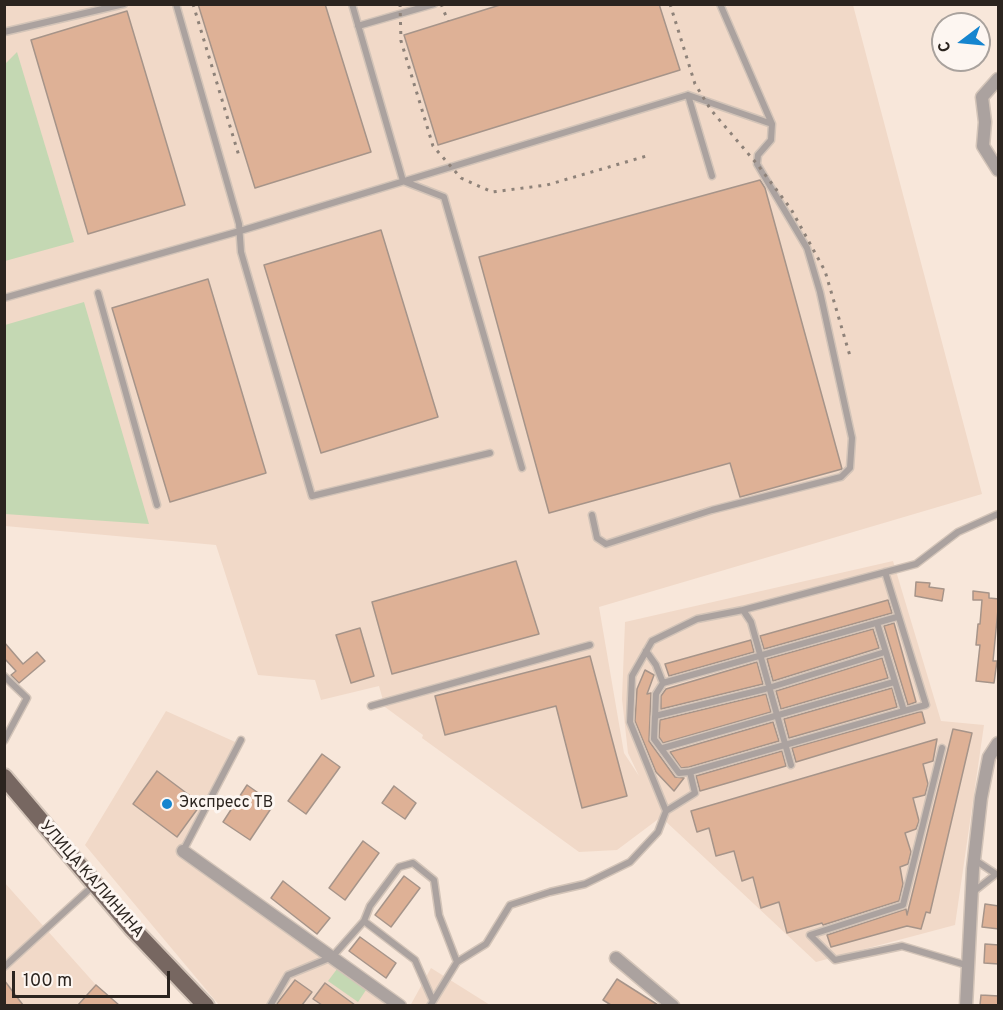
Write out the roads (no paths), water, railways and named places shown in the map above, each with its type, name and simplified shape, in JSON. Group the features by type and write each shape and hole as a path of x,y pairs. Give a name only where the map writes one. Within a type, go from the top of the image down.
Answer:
{"main road":[{"name":"УЛИЦА КАЛИНИНА","path":"4,777 132,928 206,1005"}],"street":[{"path":"998,164 983,146 985,122 982,97 999,80"},
{"path":"966,1005 966,964 974,859 989,757 999,742"},
{"path":"183,851 400,1005"},
{"path":"616,958 673,1005"}],"lane":[{"path":"4,32 124,4"},
{"path":"176,4 240,231 241,252 312,496 490,453"},
{"path":"352,4 403,182"},
{"path":"358,26 434,4"},
{"path":"592,515 597,538 606,544 712,510 841,477 850,468 852,438 820,292 807,248 788,211 757,164 758,155 771,140 772,124 720,4"},
{"path":"4,298 240,231 688,95 772,124"},
{"path":"688,95 712,176"},
{"path":"403,182 444,196 522,468"},
{"path":"98,293 157,505"},
{"path":"666,811 630,722 632,676 652,640 697,619 743,610 916,564 958,532 999,514"},
{"path":"885,572 926,705 690,772 679,773 663,748 654,739 656,694 663,682 760,657 897,617"},
{"path":"743,610 750,622 791,765"},
{"path":"876,623 904,711"},
{"path":"371,706 590,645"},
{"path":"646,651 656,665 663,682"},
{"path":"655,720 656,716 769,688 885,652"},
{"path":"4,676 27,698 4,741"},
{"path":"663,748 894,682"},
{"path":"183,851 241,740"},
{"path":"942,748 903,905 810,935 835,960 902,946 966,964"},
{"path":"431,1003 457,962 486,944 510,905 550,891 585,884 630,862 658,832 666,811 694,793 690,772"},
{"path":"971,894 996,874 974,859"},
{"path":"270,1005 288,975 332,957 364,921 370,906 399,867 413,863 434,880 439,915 457,962"},
{"path":"4,967 95,884"},
{"path":"364,921 415,960 431,1003"}],"railway":[{"path":"193,4 239,156"},
{"path":"400,4 401,41 433,146 461,178 492,192 547,185 650,155"},
{"path":"441,4 448,21"},
{"path":"670,4 695,84 711,110 757,164 791,209 825,271 850,356"}],"place":[{"name":"Экспресс ТВ","path":"167,804"}]}
